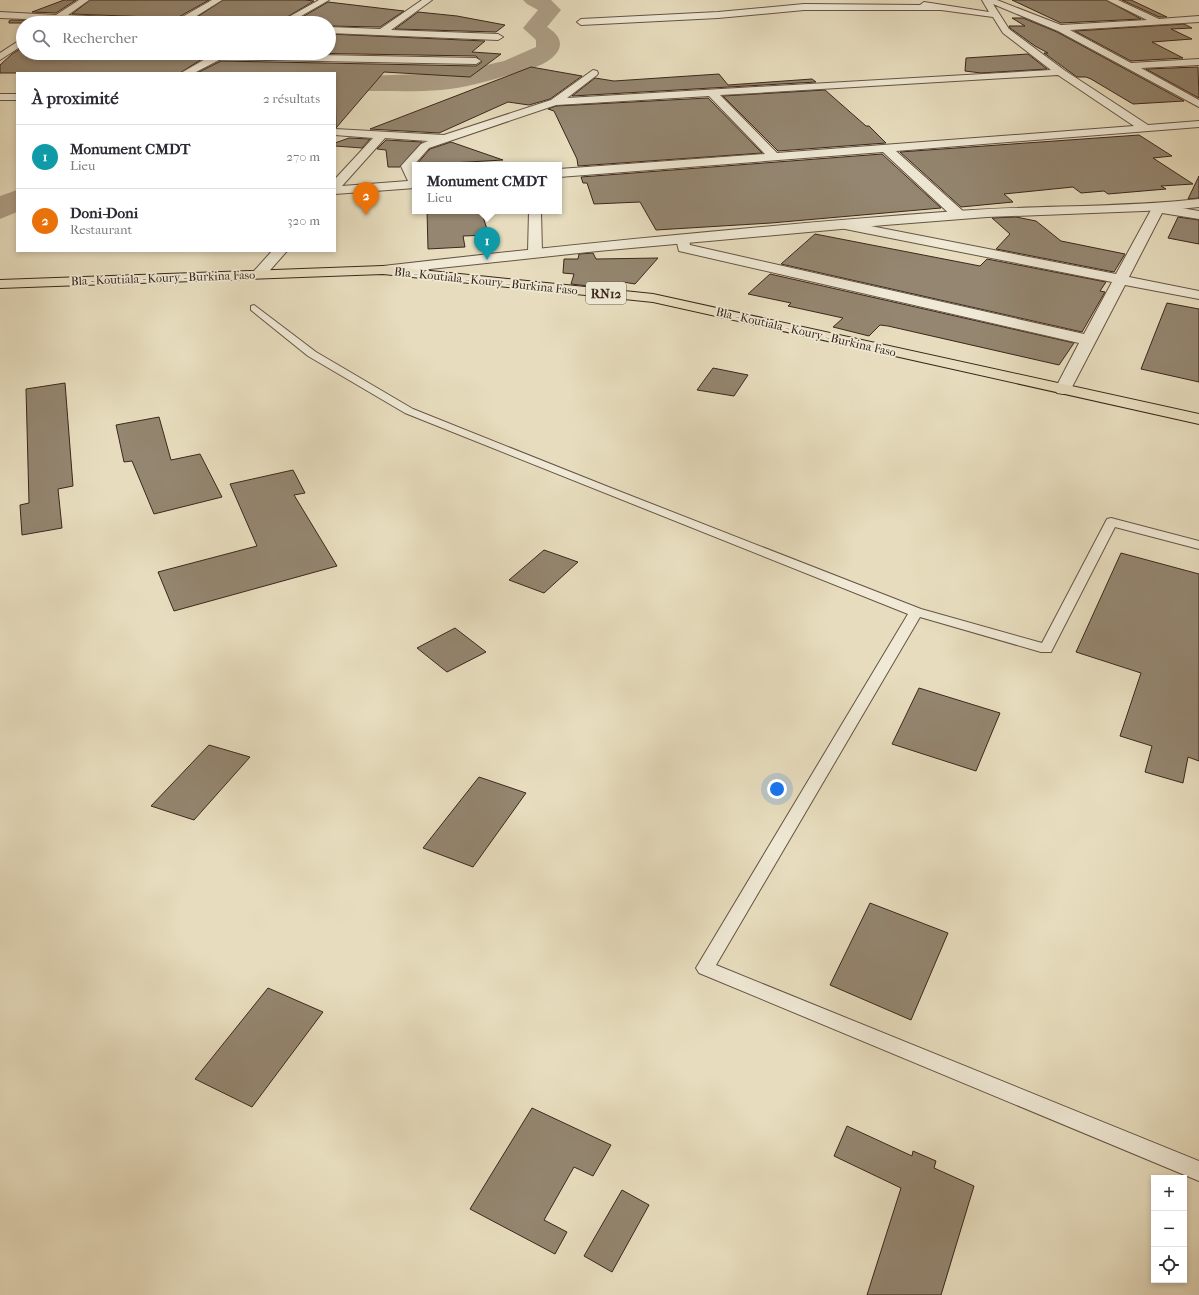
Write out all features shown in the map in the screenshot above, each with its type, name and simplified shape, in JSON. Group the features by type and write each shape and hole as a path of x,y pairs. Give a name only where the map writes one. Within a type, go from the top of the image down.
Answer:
{"main road":[{"name":"Bla - Koutiala - Koury - Burkina Faso","path":"0,284 383,270 653,298 1199,419"}],"street":[{"path":"61,16 84,0"},
{"path":"190,16 218,0"},
{"path":"295,16 325,0"},
{"path":"382,32 428,0"},
{"path":"885,0 995,15"},
{"path":"986,0 1006,31 1060,72 1144,127"},
{"path":"990,0 1060,28 1199,104"},
{"path":"1111,0 1158,22"},
{"path":"581,22 718,15 804,7 938,8"},
{"path":"0,15 19,16"},
{"path":"1037,29 1199,19"},
{"path":"336,30 498,37"},
{"path":"1006,31 1021,30"},
{"path":"3,53 16,45"},
{"path":"3,53 16,52"},
{"path":"336,58 476,61"},
{"path":"188,72 211,60"},
{"path":"1129,66 1199,62"},
{"path":"412,177 407,166 425,146 444,138 555,102 1060,72"},
{"path":"555,102 593,73"},
{"path":"711,92 774,156"},
{"path":"0,97 16,97"},
{"path":"562,173 1144,127 1199,124"},
{"path":"336,132 444,138"},
{"path":"336,185 382,135"},
{"path":"885,148 959,215"},
{"path":"336,190 412,184"},
{"path":"383,270 535,252 959,215 1158,208 1199,203"},
{"path":"1158,208 1199,215"},
{"path":"1063,389 1158,208"},
{"path":"535,214 535,252"},
{"path":"845,225 1199,295"},
{"path":"683,239 684,248 1088,340"},
{"path":"259,274 279,252"}],"lane":[{"path":"254,308 312,354 409,411 607,491 916,612 1046,649 1111,522 1199,545"},
{"path":"916,612 705,968 1199,1171"}],"building":[{"path":"64,0 76,0 56,13 32,12"},
{"path":"90,0 209,0 181,16 72,14"},
{"path":"223,0 314,1 289,16 199,16"},
{"path":"1012,0 1106,0 1141,19 1061,23"},
{"path":"1122,0 1131,0 1167,17 1159,17"},
{"path":"328,2 404,11 380,27 336,26 336,16 304,16"},
{"path":"418,12 457,16 505,25 496,32 395,29"},
{"path":"1012,18 1023,18 1057,32 1184,101 1133,104 1091,79 1086,77 1077,77 1044,53 1048,53 1035,46 1010,28 1009,26 1025,26"},
{"path":"16,20 16,23 9,23 9,21"},
{"path":"1184,24 1192,28 1171,29 1192,39 1152,42 1183,58 1131,61 1075,31"},
{"path":"336,34 485,41 472,52 501,54 470,77 384,72 336,128 336,72 199,72 221,61 476,66 482,62 476,56 336,54"},
{"path":"16,51 16,60 200,60 182,72 0,73 0,65"},
{"path":"1028,54 1047,69 981,73 965,71 966,58"},
{"path":"531,67 582,76 550,99 529,105 508,102 439,133 370,129"},
{"path":"1198,67 1199,98 1146,69"},
{"path":"719,74 728,85 812,79 816,82 572,96 595,78 614,81"},
{"path":"825,90 866,126 869,126 886,143 778,151 723,96"},
{"path":"708,98 762,153 578,166 577,159 554,111 548,109 556,106"},
{"path":"1139,135 1172,156 1153,158 1193,184 1161,186 1166,189 1108,194 1104,191 1081,193 1073,187 1004,194 1013,202 961,207 900,152"},
{"path":"349,138 370,139 362,148 336,146 336,143"},
{"path":"386,140 422,142 400,167 388,167 386,150 377,149"},
{"path":"451,142 503,160 419,162 430,149"},
{"path":"882,154 941,208 771,223 656,230 640,202 594,204 587,183 583,183 581,177"},
{"path":"1199,176 1199,198 1188,199"},
{"path":"427,214 482,214 489,235 463,236 465,247 428,249"},
{"path":"1016,217 1036,221 1061,241 1125,254 1114,272 996,249 1010,234 992,218"},
{"path":"1178,217 1199,220 1199,244 1168,238"},
{"path":"815,234 980,266 987,259 1106,282 1100,291 1105,292 1082,332 781,264"},
{"path":"593,253 596,259 658,258 635,284 623,282 615,289 571,284 574,274 563,273 564,259 578,259 579,254"},
{"path":"770,274 1074,343 1059,365 888,326 880,325 869,336 833,327 843,318 788,306 791,303 748,294"},
{"path":"1167,303 1199,309 1199,382 1141,369"},
{"path":"713,368 748,375 734,396 697,390"},
{"path":"65,383 73,486 58,489 62,528 22,535 20,505 29,503 26,389"},
{"path":"159,417 171,460 200,454 222,497 154,514 132,461 124,462 116,425"},
{"path":"293,470 305,493 294,495 337,566 174,611 158,572 257,546 230,484"},
{"path":"544,550 578,562 544,593 509,580"},
{"path":"1121,553 1199,574 1199,761 1188,757 1183,783 1145,772 1152,746 1120,736 1141,673 1076,652"},
{"path":"455,628 486,652 447,672 417,648"},
{"path":"919,688 1000,713 976,771 892,744"},
{"path":"209,745 250,757 194,820 151,806"},
{"path":"479,777 526,793 473,867 423,848"},
{"path":"870,903 948,933 911,1020 830,985"},
{"path":"268,988 323,1012 252,1107 195,1079"},
{"path":"532,1108 611,1145 593,1176 574,1167 544,1220 567,1232 555,1254 470,1209"},
{"path":"847,1126 912,1156 913,1151 936,1161 934,1168 974,1186 941,1295 867,1295 901,1188 834,1156"},
{"path":"622,1190 649,1205 612,1272 584,1256"}],"waterway":[{"path":"336,85 362,83 443,82 480,75 538,57 547,49 548,41 547,37 534,28 550,10 547,6 534,0"},
{"path":"0,209 16,200"}],"place":[{"name":"Doni-Doni","path":"366,215"},
{"name":"Monument CMDT","path":"487,260"}]}
